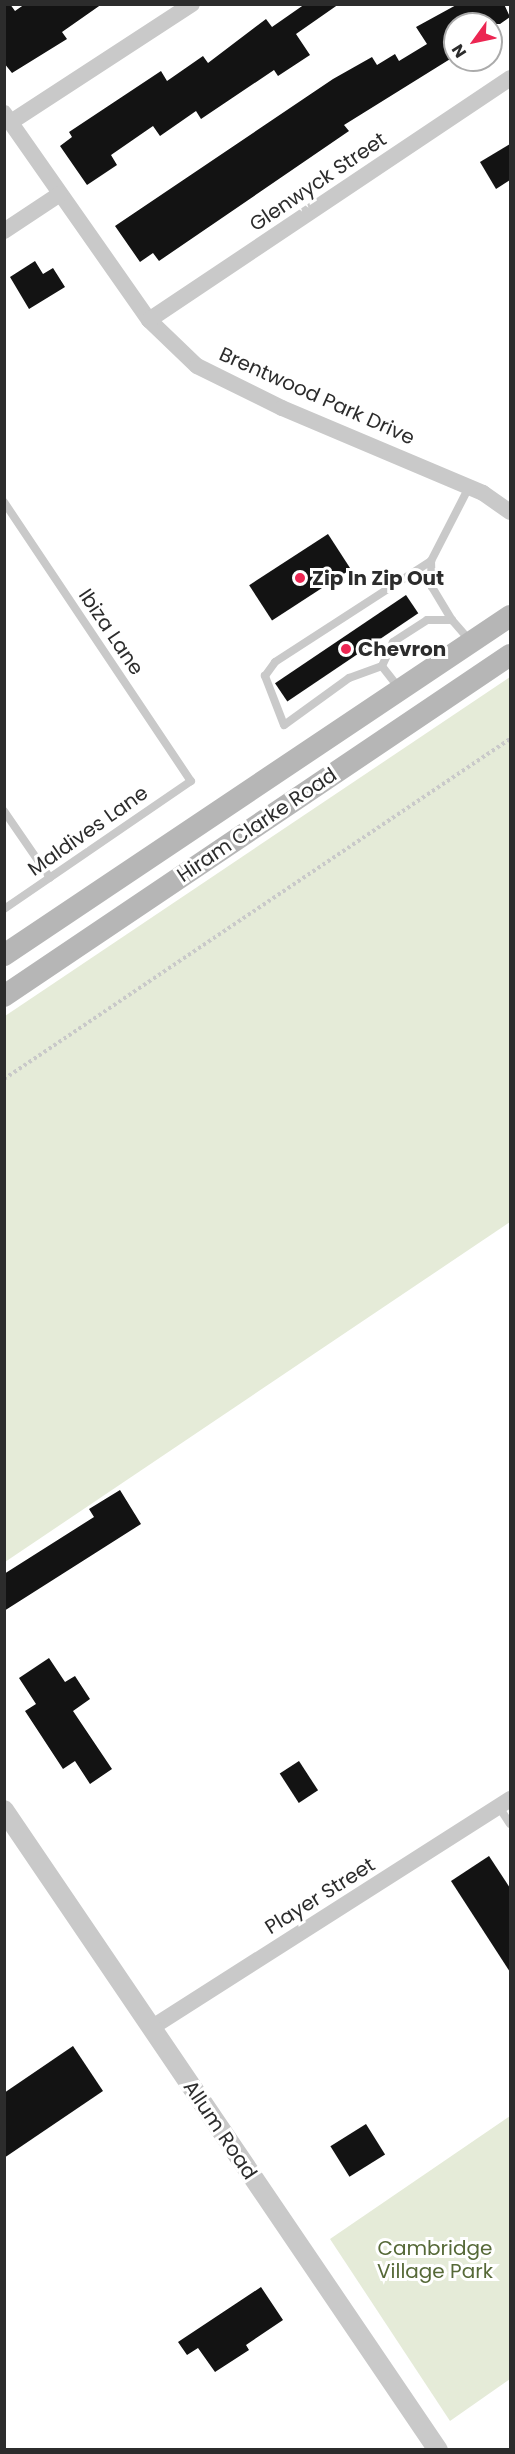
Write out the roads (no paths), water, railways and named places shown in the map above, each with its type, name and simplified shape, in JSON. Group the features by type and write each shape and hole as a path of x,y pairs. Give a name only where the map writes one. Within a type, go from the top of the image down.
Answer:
{"main road":[{"name":"Hiram Clarke Road","path":"4,955 510,616"},
{"name":"Hiram Clarke Road","path":"4,996 510,655"},
{"path":"294,761 311,790"},
{"path":"86,900 106,928"}],"street":[{"path":"8,118 192,4"},
{"name":"Glenwyck Street","path":"149,320 510,78"},
{"name":"Brentwood Park Drive","path":"8,118 149,320 197,366 282,408 469,487 510,512"},
{"path":"4,231 60,194"},
{"name":"Player Street","path":"151,2028 505,1803"},
{"name":"Allum Road","path":"4,1810 438,2450"}],"lane":[{"path":"469,487 431,561 432,587 452,620 471,643"},
{"name":"Ibiza Lane","path":"4,502 191,781"},
{"path":"431,561 275,662 265,676 284,724 349,678 382,666 393,642 427,620 452,620"},
{"path":"382,666 401,690"},
{"name":"Maldives Lane","path":"4,909 191,781"},
{"path":"4,811 50,878"},
{"path":"505,1803 510,1824"}],"place":[{"name":"Zip In Zip Out","path":"300,578"},
{"name":"Chevron","path":"346,649"}],"park label":[{"name":"Cambridge Village Park","path":"435,2260"}]}
